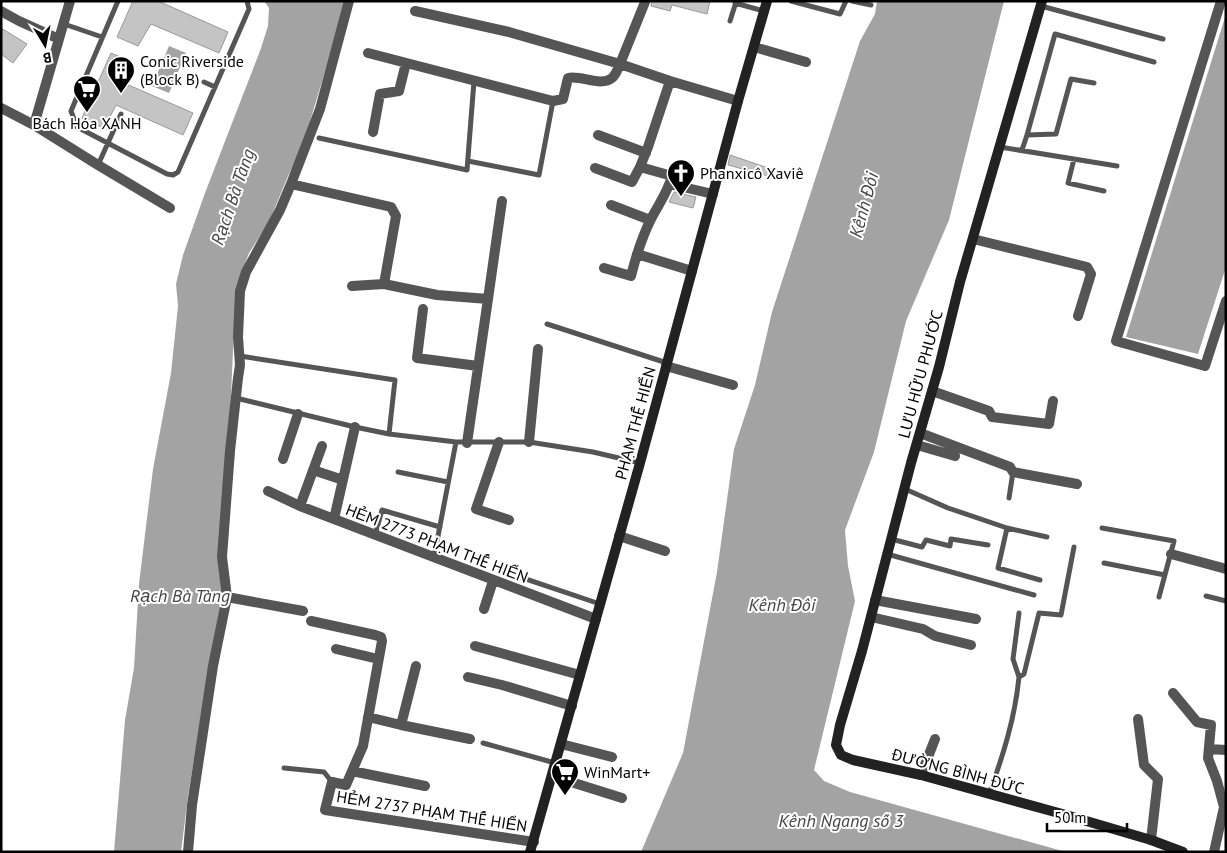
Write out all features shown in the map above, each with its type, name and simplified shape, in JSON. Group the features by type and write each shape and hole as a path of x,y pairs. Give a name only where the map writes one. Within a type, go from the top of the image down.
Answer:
{"street":[{"path":"34,124 70,1"},
{"path":"188,852 192,805 213,666 227,597 222,557 240,365 238,337 240,292 246,272 292,184 320,109 349,1"},
{"path":"1221,1 1116,341 1204,366 1226,301"},
{"path":"368,53 553,101 563,99 568,78 607,80 614,77 645,2"},
{"name":"LƯU HỮU PHƯỚC","path":"841,755 836,745 840,725 973,238 1041,4"},
{"name":"PHẠM THẾ HIỂN","path":"532,847 640,463 738,101 766,6"},
{"path":"1,10 19,21 59,39"},
{"path":"415,11 509,32 738,101"},
{"path":"754,48 806,62"},
{"path":"372,132 380,94 399,91 406,63"},
{"path":"595,168 632,182 646,153 670,81"},
{"path":"1,108 34,124 98,166 170,208"},
{"path":"598,135 646,153"},
{"path":"604,268 631,276 650,220 670,184 672,176 640,167"},
{"path":"292,184 390,207 396,216 384,284"},
{"path":"670,184 713,194"},
{"path":"467,443 502,201"},
{"path":"611,205 650,220"},
{"path":"973,238 1087,267 1091,274 1078,316"},
{"path":"637,254 692,272"},
{"path":"352,286 384,284 437,295 488,298"},
{"path":"423,309 417,358 478,366"},
{"path":"529,442 538,349"},
{"path":"667,365 733,385"},
{"path":"932,391 989,411 992,417 1049,424 1053,401"},
{"path":"283,459 298,414"},
{"path":"334,519 355,427"},
{"path":"920,433 1010,467 1013,472 1077,484"},
{"path":"499,442 476,509 509,520"},
{"path":"917,445 956,456"},
{"path":"300,506 322,446"},
{"path":"313,470 342,480"},
{"name":"HẺM 2773 PHẠM THẾ HIỂN","path":"268,491 300,506 596,619"},
{"path":"619,536 665,551"},
{"path":"1170,554 1226,569"},
{"path":"484,609 493,581"},
{"path":"227,597 302,611"},
{"path":"875,600 976,619"},
{"path":"871,617 923,629 935,636 971,645"},
{"name":"HẺM 2737 PHẠM THẾ HIỂN","path":"311,621 381,637 382,641 363,746 346,785 332,782 325,810 532,847"},
{"path":"475,646 580,675"},
{"path":"336,649 378,659"},
{"path":"401,725 416,666"},
{"path":"468,677 572,706"},
{"path":"1173,693 1197,722 1211,725 1208,758 1224,807 1214,852"},
{"path":"368,716 401,725 470,739"},
{"path":"1138,719 1144,765 1158,779 1151,840"},
{"path":"921,775 935,739"},
{"path":"561,744 612,757"},
{"path":"1209,749 1226,750"},
{"name":"ĐƯỜNG BÌNH ĐỨC","path":"841,755 853,760 921,775 1066,815 1151,840 1182,852"},
{"path":"352,771 426,786"},
{"path":"552,776 622,798"}],"lane":[{"path":"118,1 71,111 77,127 107,144 167,174 173,175 178,172 249,9 248,1"},
{"path":"791,1 840,14 846,1"},
{"path":"852,1 871,5"},
{"path":"730,21 736,2 766,6"},
{"path":"1041,4 1163,40"},
{"path":"64,24 102,37"},
{"path":"1022,150 1055,34 1154,62"},
{"path":"1027,135 1056,134 1071,79 1094,83"},
{"path":"319,138 467,170 474,81"},
{"path":"204,82 215,87"},
{"path":"468,161 539,175 553,101"},
{"path":"98,166 121,114"},
{"path":"1000,146 1117,166"},
{"path":"1074,159 1068,183 1104,191"},
{"path":"547,324 667,365"},
{"path":"240,356 395,380 389,434"},
{"path":"236,398 389,434 467,443 529,442 593,452 640,463"},
{"path":"434,558 456,442"},
{"path":"398,472 448,482"},
{"path":"1008,498 1013,472"},
{"path":"905,489 948,508 1007,528 1047,537"},
{"path":"375,535 382,510 440,527"},
{"path":"1007,528 998,568 1040,580"},
{"path":"1102,528 1174,541 1159,597"},
{"path":"891,539 922,547 926,540 950,546 951,540 988,545"},
{"path":"1019,677 1024,674 1039,613 1061,615 1074,547"},
{"path":"887,554 1034,594"},
{"path":"1104,563 1165,575"},
{"path":"505,572 600,604"},
{"path":"1206,596 1226,601"},
{"path":"988,795 1003,756 1012,719 1019,677 1013,658 1019,613"},
{"path":"483,743 556,763"},
{"path":"284,768 324,772 332,782"}],"water":[{"name":"Rạch Bà Tàng","path":"264,1 346,1 302,148 269,222 249,253 238,282 233,350 222,603 208,673 181,852 114,852 125,720 134,668 139,584 153,469 171,373 178,306 176,284 183,255 205,193 268,26 269,8"},
{"name":"Kênh Đôi","path":"877,1 1004,1 949,220 906,321 874,452 845,530 848,566 855,601 814,770 824,781 850,792 1066,852 641,852 683,753 717,572 734,449 755,385 772,312 860,41 875,14"},
{"path":"1226,14 1226,267 1198,354 1126,337"},
{"path":"169,46 186,53 169,93 152,86"}],"building":[{"path":"133,1 158,1 228,32 219,53 151,24 138,46 117,37"},
{"path":"652,1 710,1 707,14 672,5 670,11 651,6"},
{"path":"1,28 27,44 13,63 1,54"},
{"name":"Conic Riverside (Block B)","path":"111,53 132,62 129,68 131,69 124,83 193,113 183,135 116,105 103,128 82,118"},
{"path":"730,155 774,170 772,177 728,165"},
{"name":"Phanxicô Xaviê","path":"674,192 696,197 693,208 669,202"}],"place":[{"name":"Conic Riverside (Block B)","path":"121,94"},
{"name":"Bách Hóa XANH","path":"87,113"},
{"name":"Phanxicô Xaviê","path":"681,197"},
{"name":"WinMart+","path":"565,796"}],"water label":[{"name":"Kênh Ngang số 3","path":"841,821"}]}
